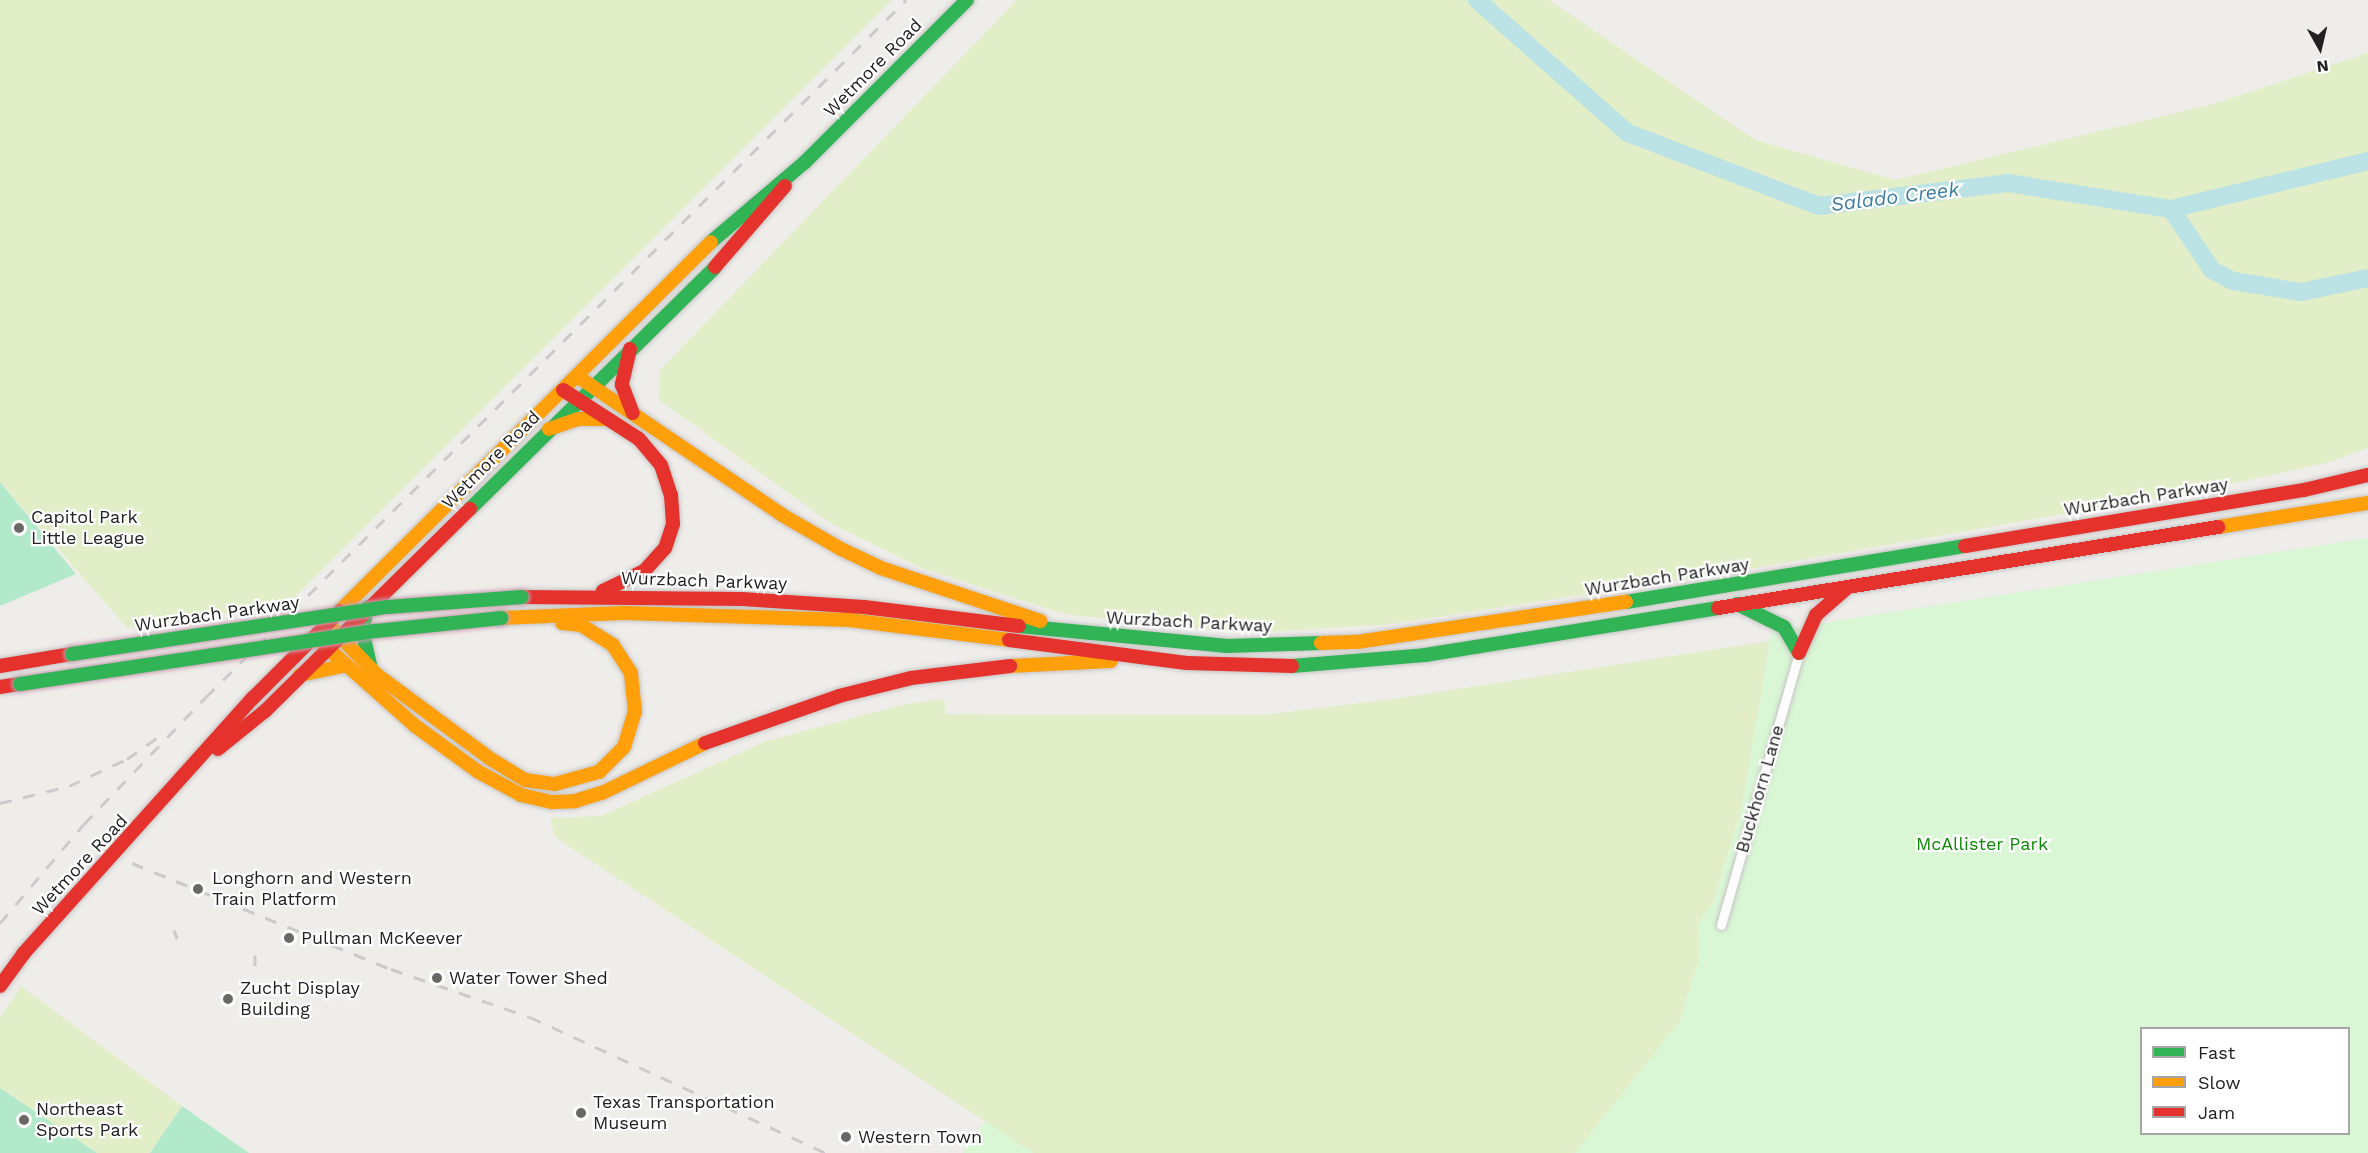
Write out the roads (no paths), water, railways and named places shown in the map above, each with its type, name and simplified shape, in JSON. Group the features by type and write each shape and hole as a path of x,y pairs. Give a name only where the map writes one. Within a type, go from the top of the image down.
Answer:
{"main road":[{"name":"Wetmore Road","path":"0,986 23,954 190,772 253,698 720,233 805,162 967,0"},
{"name":"Wetmore Road","path":"190,772 265,711 339,635 734,248 805,162"},
{"path":"630,349 622,385 634,417"},
{"path":"577,376 634,417 782,515 841,549 966,598 1081,634"},
{"path":"562,390 639,439 661,465 671,495 673,524 665,548 644,571 627,583 591,596"},
{"path":"549,429 578,419 606,418"},
{"name":"Wurzbach Parkway","path":"0,666 388,607 522,597 742,599 864,608 1081,634 1258,646 1357,642 1427,634 2304,489 2368,475"},
{"name":"Wurzbach Parkway","path":"0,687 365,632 501,618 624,613 849,620 1187,663 1281,668 1371,663 2368,503"},
{"path":"1799,653 1816,615 1850,586"},
{"path":"1736,604 1784,627 1799,653"},
{"path":"368,607 362,630 371,669"},
{"path":"328,624 371,669 480,752 525,780 555,784 599,772 624,747 632,730 634,692 626,662 608,639 581,625 501,618"},
{"path":"315,637 343,666 414,726 477,771 521,795 552,802 602,794 723,734 765,719 911,678 1011,665 1187,663"},
{"path":"300,675 343,666"}],"street":[{"name":"Buckhorn Lane","path":"1721,925 1799,653"}],"waterway":[{"name":"Salado Creek","path":"1477,0 1628,133 1819,206 2008,183 2171,209 2368,161"},
{"path":"2171,209 2212,270 2233,281 2301,292 2368,278"}],"railway":[{"path":"0,923 84,824 206,697 906,0"},
{"path":"0,803 69,786 127,759 161,735"},
{"path":"132,863 391,969 530,1017 826,1153"},
{"path":"174,930 177,938"},
{"path":"364,939 366,933"},
{"path":"255,955 255,966"}],"place":[{"name":"Capitol Park Little League","path":"19,528"},
{"name":"Longhorn and Western Train Platform","path":"198,889"},
{"name":"Pullman McKeever","path":"289,938"},
{"name":"Water Tower Shed","path":"437,978"},
{"name":"Zucht Display Building","path":"228,999"},
{"name":"Texas Transportation Museum","path":"581,1113"},
{"name":"Northeast Sports Park","path":"24,1120"},
{"name":"Western Town","path":"846,1137"}],"park label":[{"name":"McAllister Park","path":"1982,844"}]}
